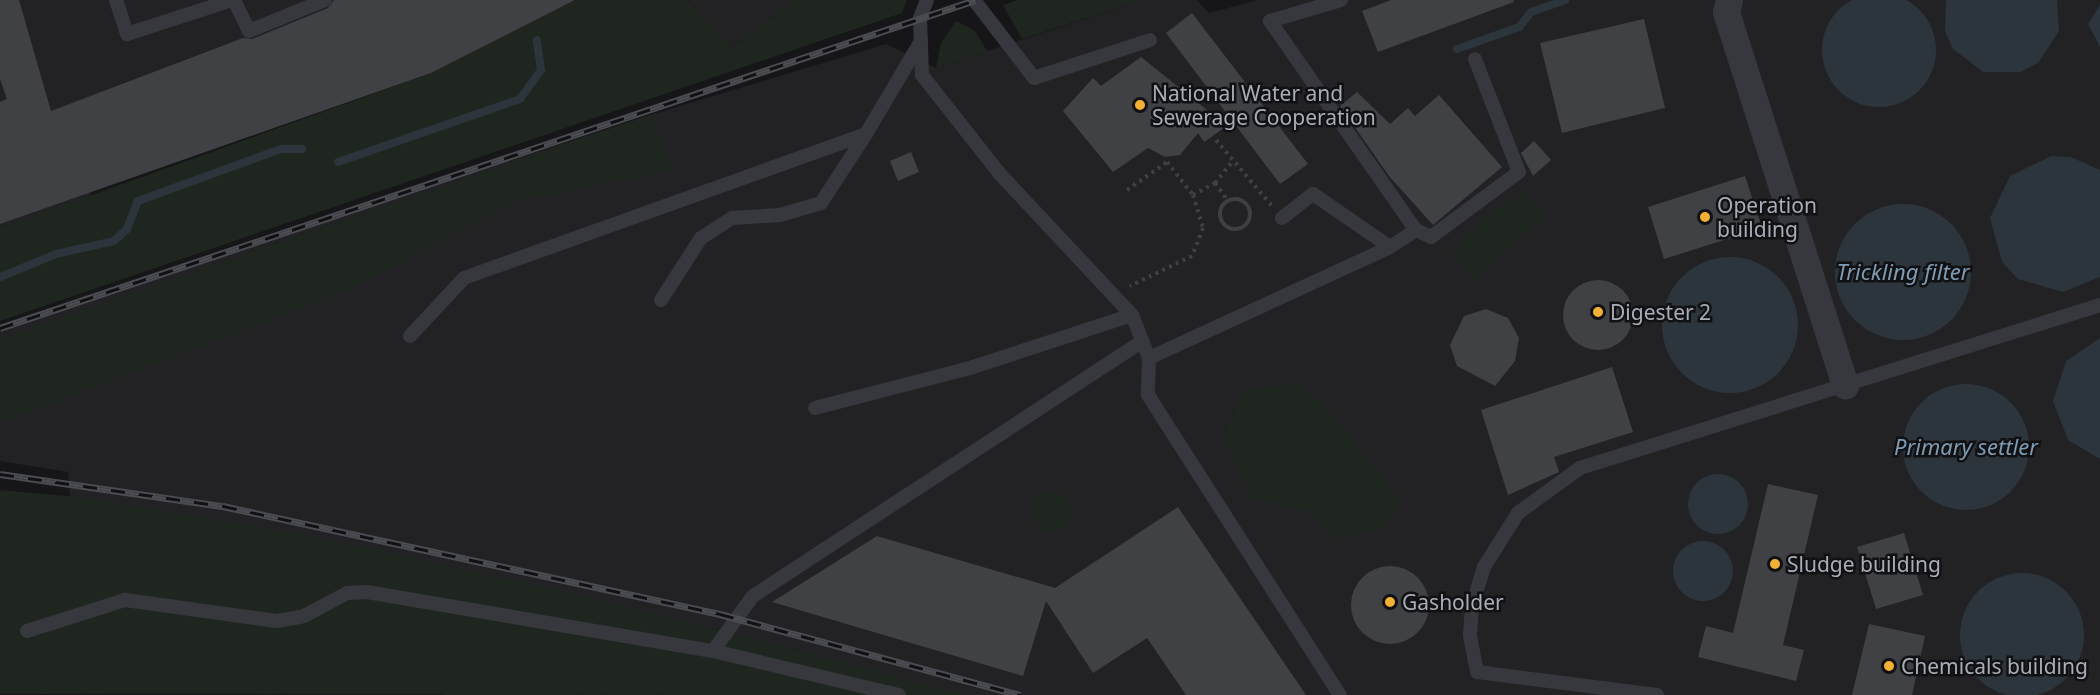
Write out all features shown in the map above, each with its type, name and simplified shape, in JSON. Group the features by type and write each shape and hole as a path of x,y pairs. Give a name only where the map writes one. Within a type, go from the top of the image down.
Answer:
{"street":[{"path":"1729,0 1726,12 1845,385"}],"lane":[{"path":"116,0 127,34 233,0 249,31 322,1"},
{"path":"927,0 921,41 922,75 999,173 1132,315 1149,358 1148,396 1340,695"},
{"path":"974,0 1034,78 1150,40"},
{"path":"1341,0 1270,21 1416,230 1431,237 1519,172 1475,59"},
{"path":"661,300 701,238 732,218 780,214 821,203 866,134 921,41"},
{"path":"410,336 464,278 866,134"},
{"path":"1282,218 1313,194 1390,247"},
{"path":"1149,358 1390,247 1416,230"},
{"path":"1657,695 1477,672 1470,635 1484,567 1518,513 1580,468 2100,305"},
{"path":"815,408 973,367 1132,315"},
{"path":"712,651 753,596 1142,340"},
{"path":"27,631 124,600 277,621 304,616 347,593 367,592 712,651 898,695"}],"path":[{"path":"1216,140 1282,218"},
{"path":"1193,195 1215,183 1233,160"},
{"path":"1114,297 1140,278 1163,274 1192,256 1203,228 1193,195 1167,162 1126,190"},
{"path":"1215,183 1228,201"},
{"path":"1238,199 1250,208 1250,218 1241,229 1223,223 1221,209 1228,201 1238,199"}],"shaded area":[{"path":"0,0 526,0 88,186 92,196 0,228"},
{"path":"575,0 687,0 733,48 795,0 907,0 902,13 0,321 0,228 431,73"},
{"path":"687,0 795,0 733,48"},
{"path":"1017,0 1141,0 1022,39 1003,5"},
{"path":"1141,0 1197,0 1209,13 1258,0 2100,0 2100,695 447,695 71,506 68,472 0,461 0,329 650,115 886,44 936,68"},
{"path":"956,21 975,31 987,51 936,68 941,43"},
{"path":"650,115 673,170 516,201 348,290 0,423 0,339"},
{"path":"1525,191 1546,215 1474,279 1451,254 1487,216"},
{"path":"1291,382 1324,404 1400,500 1384,527 1339,539 1303,509 1252,498 1223,436 1244,393"},
{"path":"0,490 89,498 321,538 601,600 967,695 0,694"},
{"path":"1052,491 1066,497 1072,511 1066,525 1052,531 1038,525 1032,511 1038,497"}],"water":[{"path":"1879,-7 1901,-2 1919,10 1931,28 1936,50 1931,72 1919,90 1901,102 1879,107 1857,102 1839,90 1827,72 1822,50 1827,28 1839,10 1857,-2"},
{"path":"1946,0 2057,0 2059,31 2038,63 2021,72 1983,72 1953,49 1945,31"},
{"path":"2100,5 2100,47 2088,24"},
{"name":"Trickling filter","path":"2051,156 2071,157 2100,170 2100,277 2063,292 2018,279 2002,262 1990,218 2010,176"},
{"name":"Trickling filter","path":"1903,204 1929,209 1951,224 1966,246 1971,272 1966,298 1951,320 1929,335 1903,340 1877,335 1855,320 1840,298 1835,272 1840,246 1855,224 1877,209"},
{"name":"Trickling filter","path":"1730,257 1756,263 1778,277 1792,299 1798,325 1792,351 1778,373 1756,387 1730,393 1704,387 1682,373 1668,351 1662,325 1668,299 1682,277 1704,263"},
{"path":"2100,338 2100,459 2068,440 2053,401 2066,361"},
{"name":"Primary settler","path":"1966,384 1990,389 2010,403 2024,423 2029,447 2024,471 2010,491 1990,505 1966,510 1942,505 1922,491 1908,471 1903,447 1908,423 1922,403 1942,389"},
{"path":"1718,474 1735,479 1743,487 1748,504 1743,521 1735,529 1718,534 1701,529 1693,521 1688,504 1693,487 1701,479"},
{"path":"1703,541 1720,546 1728,554 1733,571 1728,588 1720,596 1703,601 1686,596 1678,588 1673,571 1678,554 1686,546"},
{"path":"2022,573 2046,577 2066,591 2080,611 2084,635 2080,659 2066,679 2046,693 2022,697 1998,693 1978,679 1964,659 1960,635 1964,611 1978,591 1998,577"}],"building":[{"path":"0,0 19,0 51,111 243,38 252,39 328,8 334,0 575,0 431,73 0,224 0,102 7,99 0,79"},
{"path":"1391,0 1513,0 1514,2 1378,52 1362,11"},
{"path":"1192,13 1308,164 1280,184 1166,33"},
{"path":"1644,19 1665,108 1562,133 1540,43"},
{"path":"1141,57 1227,126 1204,142 1198,133 1180,155 1165,157 1148,148 1113,172 1063,111 1093,78 1101,86"},
{"path":"1357,92 1390,124 1408,108 1415,116 1439,95 1502,167 1433,225 1389,176 1340,106"},
{"path":"1534,141 1551,160 1533,176 1521,153"},
{"path":"911,152 919,172 898,181 890,161"},
{"name":"Operation building","path":"1745,176 1762,228 1664,259 1648,207"},
{"name":"Digester 2","path":"1598,280 1611,283 1623,290 1630,302 1633,315 1630,328 1623,340 1611,347 1598,350 1585,347 1573,340 1566,328 1563,315 1566,302 1573,290 1585,283"},
{"path":"1486,309 1508,318 1519,338 1515,361 1495,386 1457,366 1450,345 1464,316"},
{"path":"1612,367 1633,432 1554,457 1559,472 1508,495 1481,410"},
{"name":"Sludge building","path":"1768,484 1818,495 1783,645 1804,650 1796,681 1698,657 1706,626 1733,633"},
{"path":"1178,507 1306,695 1186,695 1147,638 1093,673 1046,601 1023,676 772,602 877,536 1055,588"},
{"path":"1904,533 1923,595 1876,609 1857,547"},
{"name":"Gasholder","path":"1390,566 1405,569 1417,578 1426,590 1429,605 1426,620 1417,632 1405,641 1390,644 1375,641 1363,632 1354,620 1351,605 1354,590 1363,578 1375,569"},
{"name":"Chemicals building","path":"1869,624 1925,636 1912,695 1852,695"}],"waterway":[{"path":"1457,49 1519,27 1531,12 1565,0"},
{"path":"338,162 520,99 541,70 537,40"},
{"path":"0,277 56,254 114,241 127,229 138,201 281,149 302,149"}],"railway":[{"path":"0,328 975,0"},
{"path":"0,474 223,506 720,614 1020,695"}],"place":[{"name":"National Water and Sewerage Cooperation","path":"1140,105"},
{"name":"Operation building","path":"1705,217"},
{"name":"Digester 2","path":"1598,312"},
{"name":"Sludge building","path":"1775,564"},
{"name":"Gasholder","path":"1390,602"},
{"name":"Chemicals building","path":"1889,666"}]}
